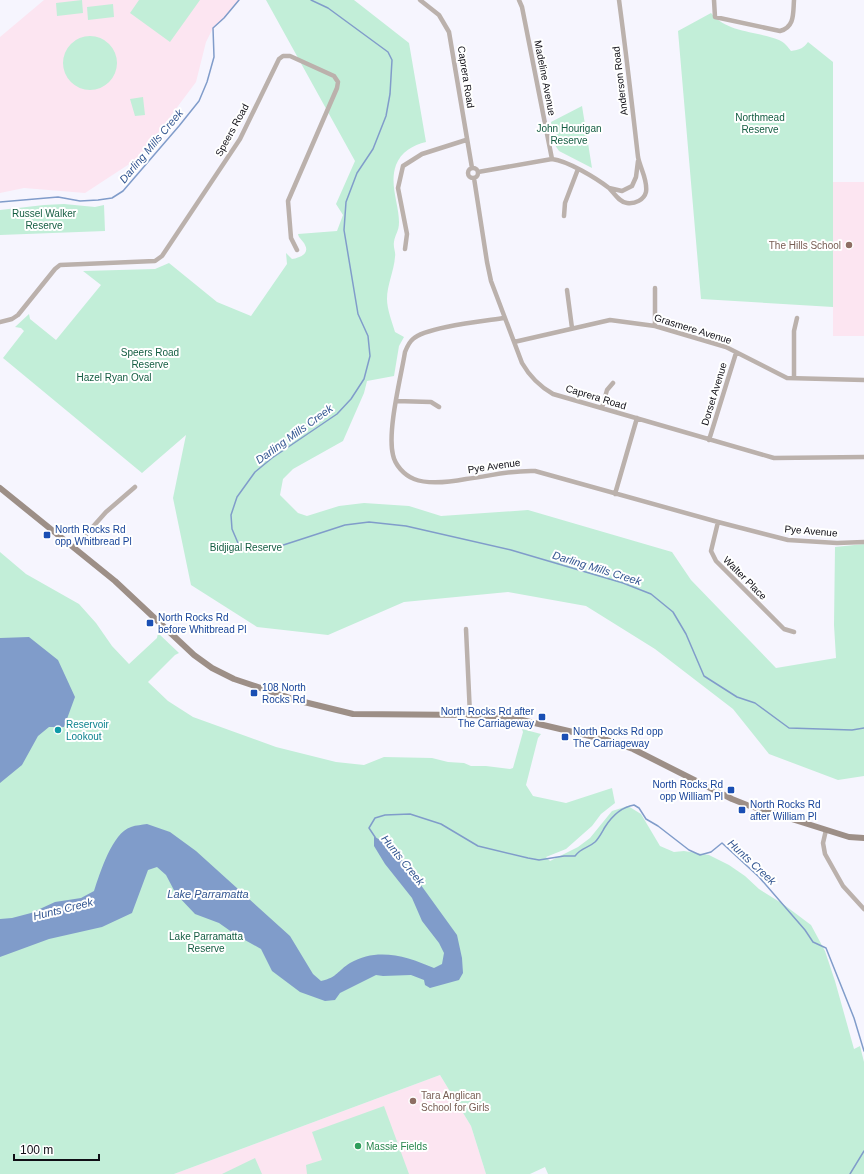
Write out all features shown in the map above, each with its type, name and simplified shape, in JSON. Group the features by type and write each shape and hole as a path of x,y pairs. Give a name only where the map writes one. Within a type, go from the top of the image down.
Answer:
{"main road":[{"path":"0,488 115,581 194,655 212,668 234,678 296,700 353,714 470,715 509,717 541,724 619,744 643,754 732,799 849,837 864,838"}],"street":[{"name":"Caprera Road","path":"420,0 438,15 449,32 466,140 472,168"},
{"name":"Madeline Avenue","path":"519,0 522,7 552,159"},
{"name":"Anderson Road","path":"552,159 560,160 578,169 608,188 621,201 626,203 636,202 644,197 646,190 645,180 638,160 619,0"},
{"path":"714,0 715,17 780,31 784,30 790,25 793,16 794,0"},
{"name":"Speers Road","path":"0,322 12,319 18,315 55,269 60,265 155,261 162,256 240,139 279,59 285,55 334,76 338,82 337,88 288,201 291,238 297,250"},
{"path":"405,249 407,234 398,188 403,166 422,154 466,140"},
{"path":"478,172 477,176 474,178 470,177 468,174 468,170 472,168 476,169 478,172 552,159"},
{"name":"Anderson Road","path":"608,188 622,190 632,186 636,177 638,160"},
{"path":"564,216 565,203 578,169"},
{"name":"Caprera Road","path":"474,178 486,262 491,281 522,364 528,373 543,388 554,394 774,458 864,457"},
{"path":"655,288 655,326"},
{"path":"567,290 572,328"},
{"name":"Pye Avenue","path":"504,318 429,331 413,338 408,344 405,352 396,401 391,446 395,462 406,475 423,481 446,482 511,471 535,471 788,540 837,543 864,542"},
{"path":"794,378 794,331 797,318"},
{"name":"Grasmere Avenue","path":"514,342 610,320 655,326 726,347 787,378 864,380"},
{"name":"Dorset Avenue","path":"709,440 736,352"},
{"path":"602,408 607,390 612,383"},
{"path":"396,401 431,402 439,407"},
{"path":"615,494 637,418"},
{"path":"74,548 106,512 135,487"},
{"name":"Walter Place","path":"718,522 711,550 716,561 784,629 794,632"},
{"path":"466,629 470,715"},
{"path":"826,830 823,843 825,854 843,886 864,909"}],"shaded area":[{"path":"44,0 239,0 224,18 213,28 206,42 196,82 140,157 85,193 24,188 0,193 0,37"},
{"name":"The Hills School","path":"833,182 864,182 864,336 833,336"},
{"name":"Tara Anglican School for Girls","path":"440,1075 471,1126 486,1174 174,1174"}],"green space":[{"path":"82,0 83,13 57,16 56,3"},
{"path":"139,0 200,0 170,42 130,13"},
{"name":"Bidjigal Reserve","path":"266,0 354,0 409,43 426,142 412,147 404,153 398,160 394,172 394,187 399,215 399,225 394,242 395,257 388,288 387,303 395,332 404,337 399,346 394,376 367,381 364,393 343,441 293,469 283,479 280,495 298,513 307,516 339,506 364,503 409,506 441,516 528,510 672,552 691,580 776,668 836,658 834,625 835,547 864,544 864,776 838,780 769,754 733,709 655,649 586,606 508,592 404,602 328,635 257,627 191,585 173,498 186,435 142,473 3,358 24,331 21,328 15,327 29,314 30,319 56,340 101,285 83,271 155,269 169,263 217,302 251,316 287,264 286,253 292,259 301,257 305,253 306,248 298,234 337,231 343,215 336,204 355,161"},
{"path":"113,4 114,17 88,20 87,7"},
{"name":"Northmead Reserve","path":"711,13 718,20 734,28 779,40 791,51 805,46 808,42 833,62 833,307 701,299 678,31"},
{"path":"90,36 100,38 109,44 115,53 117,63 115,73 109,82 100,88 90,90 80,88 71,82 65,73 63,63 65,53 71,44 80,38"},
{"path":"143,97 145,115 135,116 130,99"},
{"name":"John Hourigan Reserve","path":"582,106 592,168 559,151 555,145 551,122"},
{"name":"Russel Walker Reserve","path":"64,204 95,207 104,205 105,231 0,235 0,210"},
{"name":"Lake Parramatta Reserve","path":"0,552 26,574 79,604 96,623 112,646 129,664 157,638 158,633 179,653 175,655 148,682 168,701 193,717 276,747 336,762 364,765 384,757 432,758 448,762 464,763 471,766 510,769 513,768 523,732 522,729 541,734 538,738 526,785 533,796 566,803 612,788 615,803 601,814 592,826 566,849 546,857 550,861 578,847 590,838 612,811 628,806 641,814 660,846 674,852 684,851 709,855 729,865 745,876 759,889 783,904 811,925 825,951 854,1049 860,1046 864,1062 864,1174 548,1174 545,1167 530,1174 486,1174 471,1126 440,1075 174,1174 0,1174"},
{"name":"Massie Fields","path":"384,1106 409,1174 307,1174 306,1165 322,1160 312,1132"},
{"path":"255,1158 262,1174 222,1174"}],"water":[{"path":"29,637 58,660 75,697 64,727 49,727 38,736 22,765 0,783 0,638"},
{"name":"Lake Parramatta","path":"147,824 170,832 196,851 290,936 313,974 321,981 334,976 350,963 371,955 381,954 403,957 434,968 442,964 444,953 439,943 422,921 412,898 385,864 374,846 374,836 393,849 405,863 457,935 462,958 463,973 459,980 430,988 425,985 424,980 411,975 376,975 340,993 335,1000 325,1001 300,992 272,971 261,949 236,935 219,923 195,914 176,894 166,875 157,867 148,870 132,913 102,927 49,939 0,957 0,919 12,918 31,913 55,902 81,898 94,891 108,854 118,837 131,827"}],"waterway":[{"name":"Darling Mills Creek","path":"0,202 58,197 80,201 98,200 112,198 123,191 199,101 207,82 214,57 213,28 224,18 239,0"},
{"name":"Darling Mills Creek","path":"311,0 328,8 388,52 392,60 390,94 386,116 373,149 357,173 346,202 344,230 358,314 368,336 370,356 364,379 351,399 337,414 272,458 255,472 237,497 231,515 232,529 238,543 246,551 268,550 345,525 369,522 406,526 511,550 623,583 651,594 673,612 686,634 704,676 737,697 755,703 789,728 852,730 864,728"},
{"name":"Hunts Creek","path":"375,837 369,828 375,818 385,815 410,814 441,824 478,846 539,860 564,856 575,856 580,851 595,842 614,816 625,808 634,805 639,808 646,819 658,826 689,850 700,855 711,852 722,843 759,877 805,930 813,942 826,948 854,1018 864,1051"},
{"name":"Hunts Creek","path":"850,1174 864,1151"}],"place":[{"name":"The Hills School","path":"849,245"},
{"name":"North Rocks Rd opp Whitbread Pl","path":"47,535"},
{"name":"North Rocks Rd before Whitbread Pl","path":"150,623"},
{"name":"108 North Rocks Rd","path":"254,693"},
{"name":"North Rocks Rd after The Carriageway","path":"542,717"},
{"name":"Reservoir Lookout","path":"58,730"},
{"name":"North Rocks Rd opp The Carriageway","path":"565,737"},
{"name":"North Rocks Rd opp William Pl","path":"731,790"},
{"name":"North Rocks Rd after William Pl","path":"742,810"},
{"name":"Tara Anglican School for Girls","path":"413,1101"},
{"name":"Massie Fields","path":"358,1146"}],"park label":[{"name":"Speers Road Reserve","path":"150,358"},
{"name":"Hazel Ryan Oval","path":"114,377"}]}
